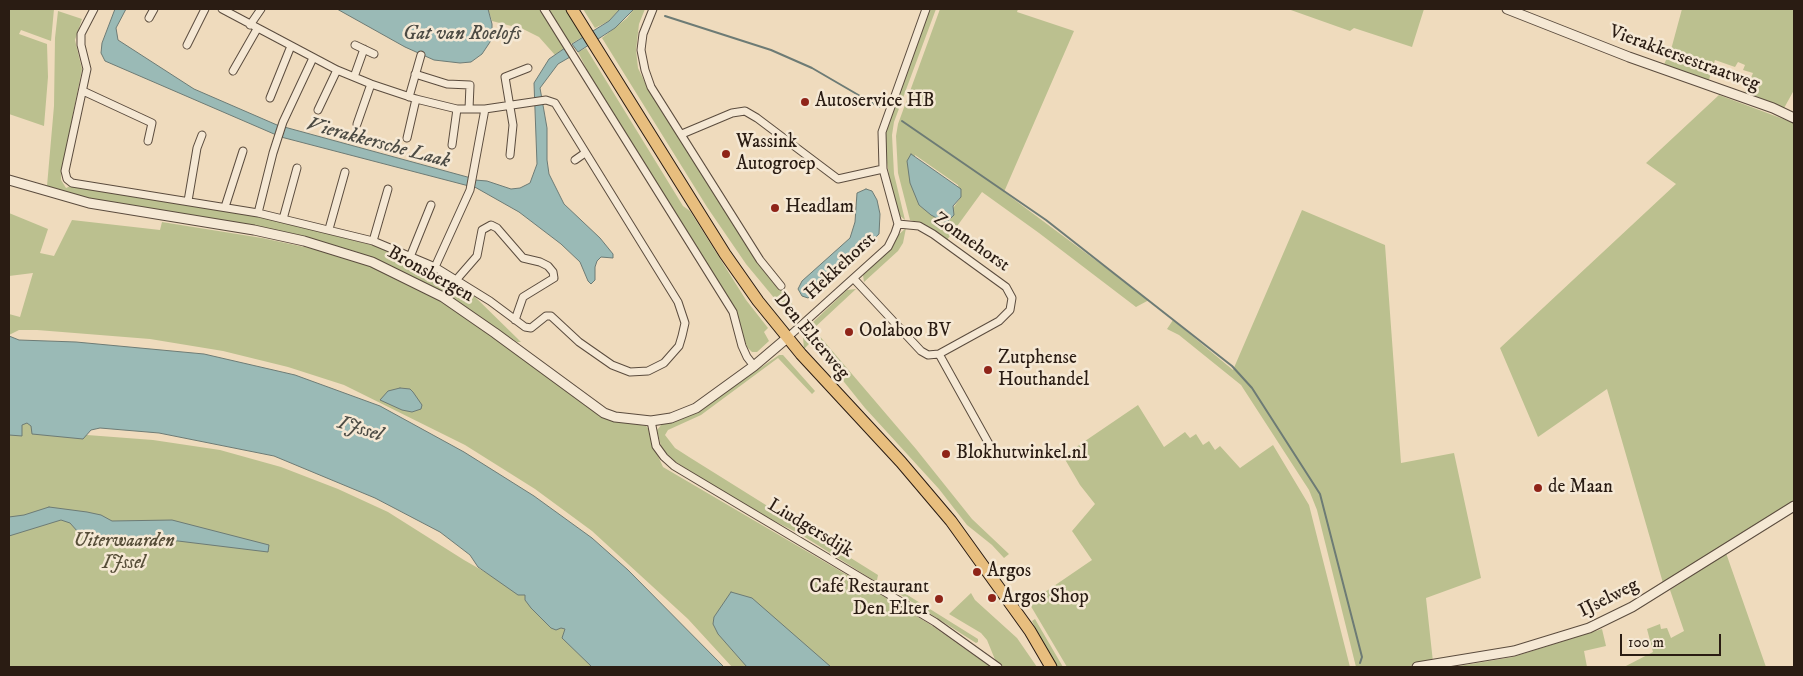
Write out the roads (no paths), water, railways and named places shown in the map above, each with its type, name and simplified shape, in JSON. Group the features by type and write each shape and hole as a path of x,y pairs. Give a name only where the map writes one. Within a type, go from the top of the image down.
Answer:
{"main road":[{"name":"Den Elterweg","path":"572,9 725,254 787,338 832,390 901,462 951,521 1030,631 1051,667"}],"street":[{"name":"Bronsbergen","path":"94,9 81,34 81,45 87,70 65,171 67,179 72,183 284,218 373,241 435,267 457,279 528,328 546,316 551,316 592,351 612,365 630,372 648,371 664,363 679,346 684,323 678,302 555,103 546,100 485,110 469,110 457,109 413,98 337,70 222,9"},
{"path":"149,18 154,9"},
{"path":"188,45 205,9"},
{"path":"233,72 261,9"},
{"path":"544,9 733,312 742,346 754,366"},
{"path":"653,9 643,34 641,50 651,87 760,260 781,286"},
{"name":"Hekkehorst","path":"787,338 888,247 898,224 883,169 882,132 926,9"},
{"name":"Vierakkersestraatweg","path":"1507,9 1629,57 1774,108 1794,118"},
{"path":"355,45 374,54"},
{"path":"270,98 291,46"},
{"path":"354,77 364,50"},
{"path":"408,138 415,74 421,55"},
{"path":"258,213 283,122 313,58"},
{"path":"510,155 513,132 511,106 505,77 528,68"},
{"path":"318,110 337,70"},
{"path":"415,74 447,84 470,85 469,110"},
{"path":"357,124 371,84"},
{"path":"83,91 152,123 148,142"},
{"path":"452,145 457,109"},
{"name":"Bronsbergen","path":"435,267 470,190 485,110"},
{"path":"682,134 732,113 745,111 838,179 883,169"},
{"path":"188,201 196,148 202,135"},
{"path":"225,207 243,151"},
{"path":"575,160 585,153"},
{"path":"284,218 297,168"},
{"path":"329,229 345,172"},
{"name":"Bronsbergen","path":"9,180 89,203 254,230 313,243 372,262 443,297 496,332 604,413 629,420 651,421 671,418 696,408 754,366 787,338"},
{"name":"Bronsbergen","path":"373,241 388,189"},
{"name":"Bronsbergen","path":"410,257 431,205"},
{"name":"Zonnehorst","path":"898,224 919,226 933,234 1006,287 1012,298 1010,310 999,321 939,354"},
{"name":"Bronsbergen","path":"457,279 477,256 482,230 491,225 497,228 523,258 548,266 553,272 554,278 523,297 515,320"},
{"path":"854,279 921,351 928,355 939,354 994,453"},
{"name":"Liudgersdijk","path":"651,421 656,446 664,458 674,466 935,622 998,667"},
{"name":"IJselweg","path":"1418,667 1514,651 1589,628 1632,607 1794,506"}],"water":[{"path":"115,9 126,9 116,28 118,40 194,89 277,125 471,178 469,186 281,137 105,61 101,53 102,43"},
{"name":"Gat van Roelofs","path":"337,9 488,9 492,24 492,39 482,54 471,62 460,63 434,60 405,47"},
{"path":"620,9 634,9 615,28 578,52 572,44 609,21"},
{"path":"565,48 570,57 558,64 540,88 547,128 547,160 549,174 564,204 600,238 613,254 613,258 601,257 597,261 595,280 591,284 580,262 561,244 519,212 473,186 475,180 487,181 511,189 520,188 530,183 537,164 534,83 549,59"},
{"path":"911,154 961,189 961,197 953,206 954,215 946,223 931,215 919,205 910,183 907,161"},
{"path":"866,189 872,191 877,200 880,214 879,234 823,288 808,298 802,296 798,289 802,281 850,238 855,222 857,193"},
{"name":"IJssel","path":"9,336 19,340 76,342 204,354 295,375 380,406 464,452 534,496 592,538 628,570 724,667 592,667 562,638 565,629 556,630 551,628 531,608 525,600 525,595 518,595 478,567 470,555 440,532 375,498 274,456 159,433 100,428 91,430 83,439 32,434 31,426 27,423 22,425 22,436 9,435"},
{"path":"400,388 410,389 413,392 422,405 421,409 412,412 402,410 380,400 388,391"},
{"path":"49,507 101,515 112,521 172,520 269,545 268,552 178,541 118,538 109,545 101,546 92,537 78,532 70,523 61,520 9,536 9,517 24,515"},
{"path":"731,592 752,598 831,667 747,667 718,634 713,624 714,617"}],"waterway":[{"path":"665,16 771,50 812,68 879,107"},
{"path":"902,121 1046,220 1232,366 1252,388 1320,494 1362,657 1360,663"}],"place":[{"name":"Autoservice HB","path":"805,102"},
{"name":"Wassink Autogroep","path":"726,154"},
{"name":"Headlam","path":"775,208"},
{"name":"Oolaboo BV","path":"849,332"},
{"name":"Zutphense Houthandel","path":"988,370"},
{"name":"Blokhutwinkel.nl","path":"946,454"},
{"name":"de Maan","path":"1538,488"},
{"name":"Argos","path":"977,572"},
{"name":"Argos Shop","path":"992,598"},
{"name":"Café Restaurant Den Elter","path":"939,599"}],"water label":[{"name":"Vierakkersche Laak","path":"378,144"}],"park label":[{"name":"Uiterwaarden IJssel","path":"124,553"}]}
